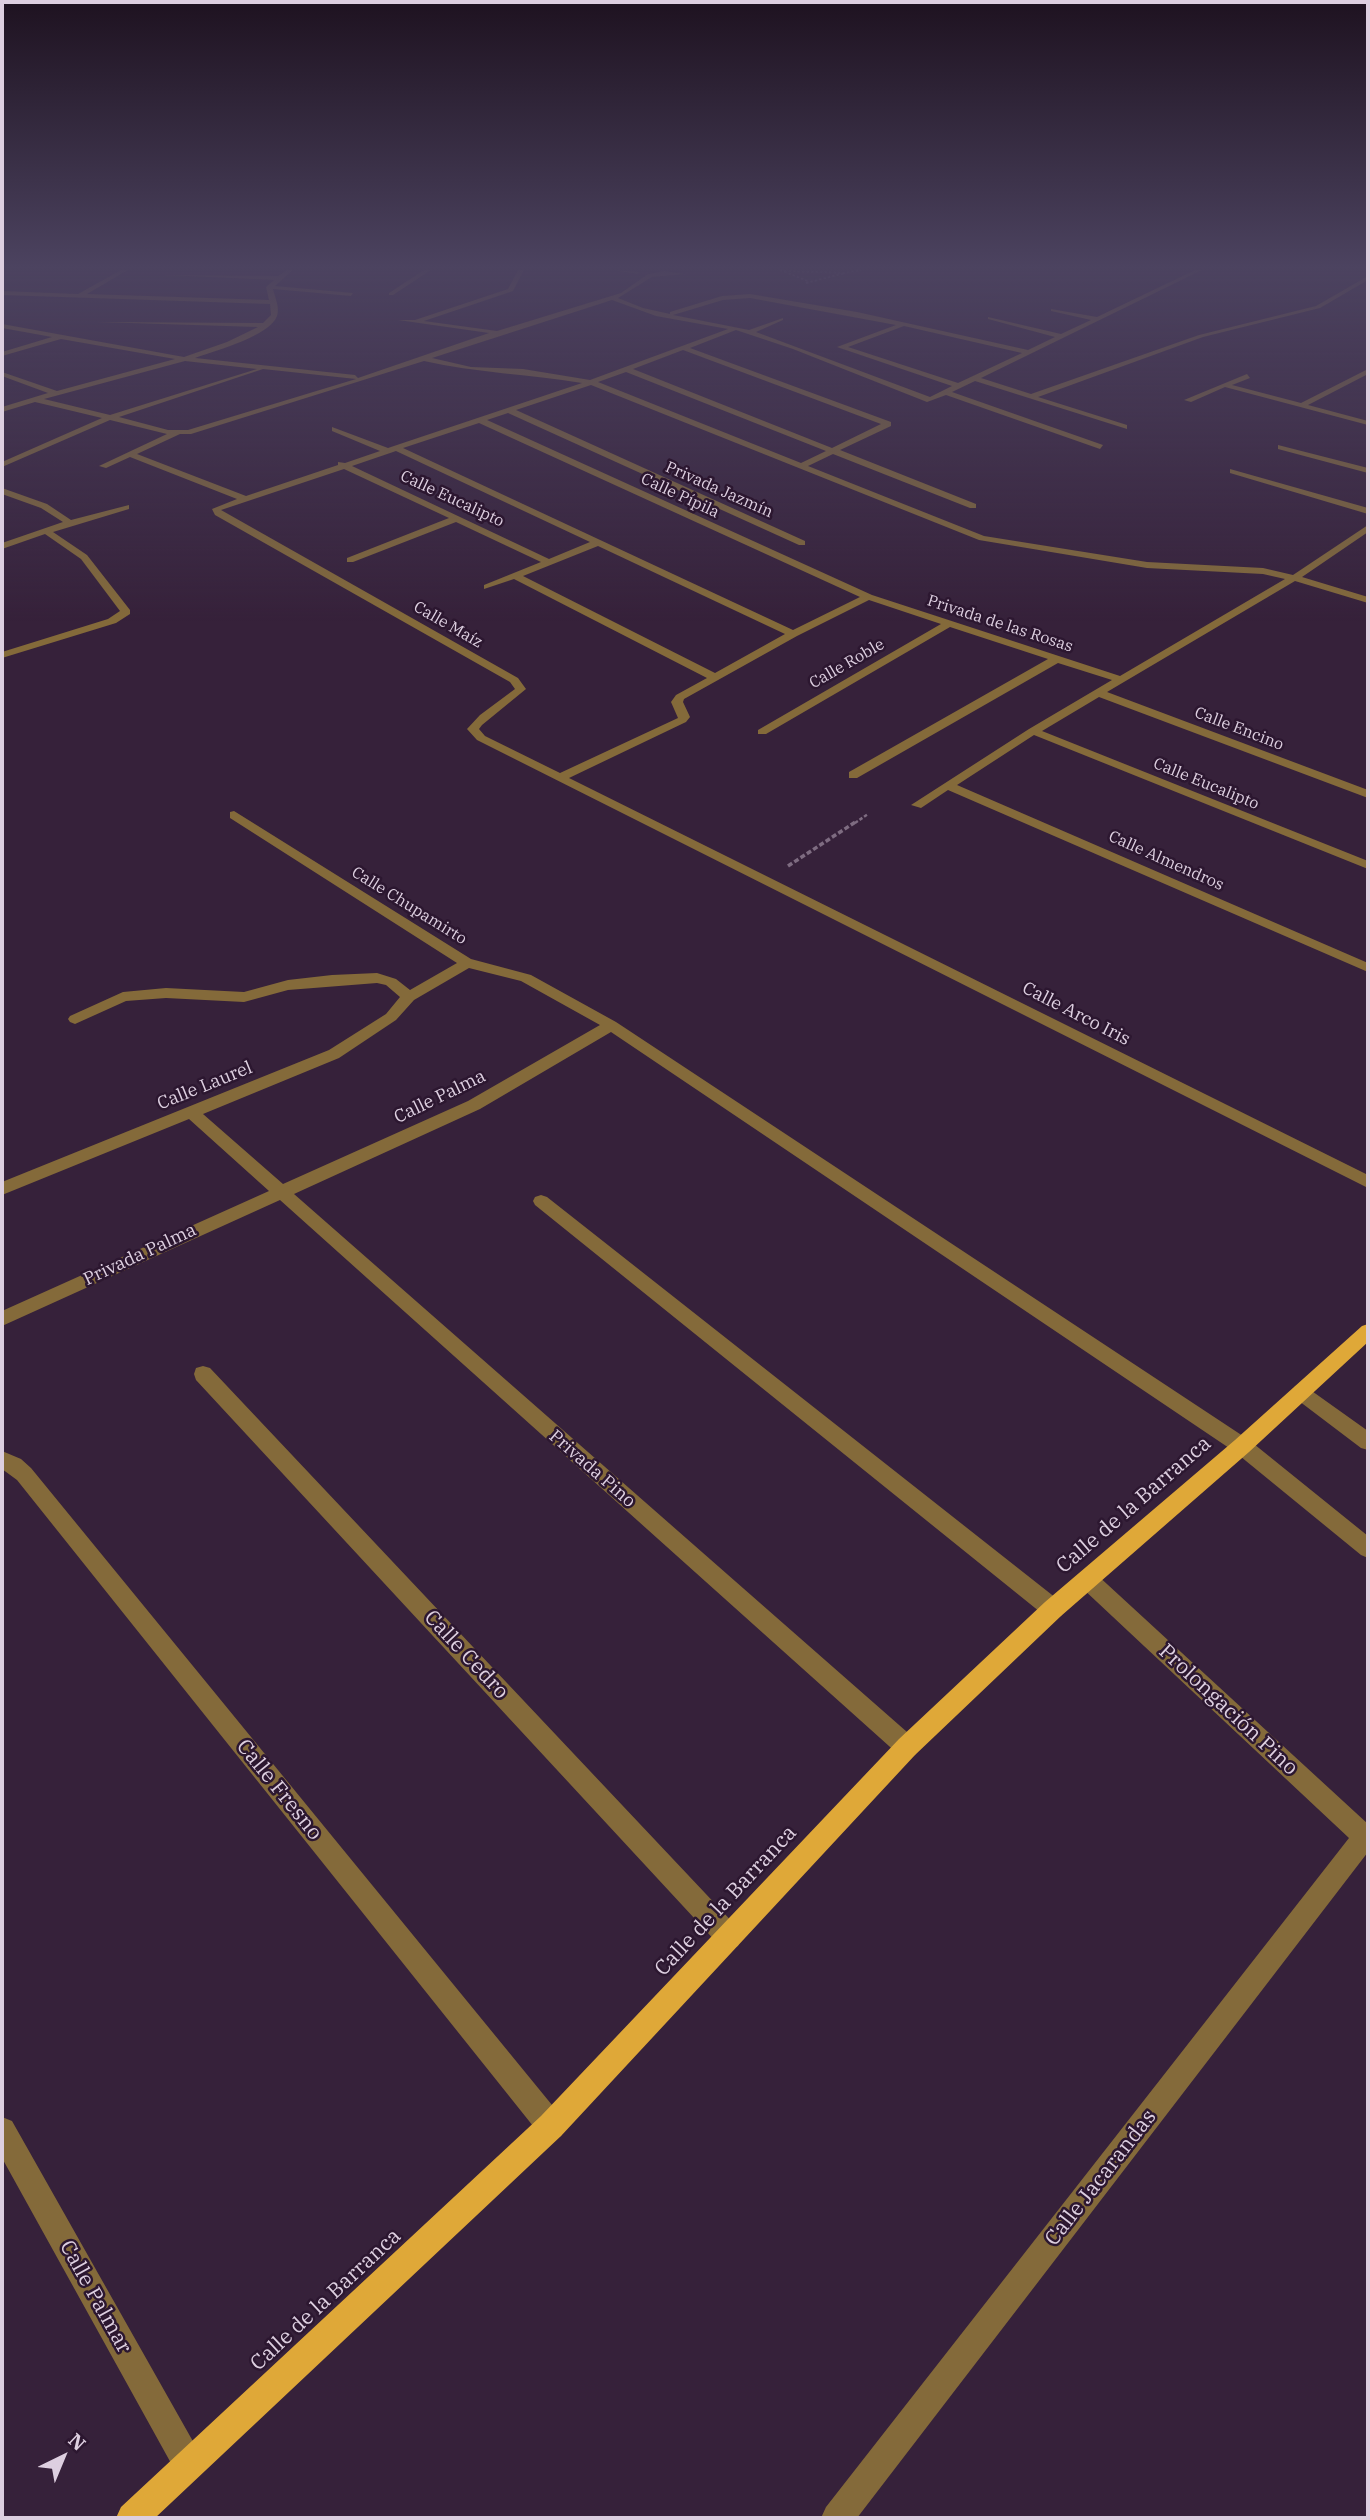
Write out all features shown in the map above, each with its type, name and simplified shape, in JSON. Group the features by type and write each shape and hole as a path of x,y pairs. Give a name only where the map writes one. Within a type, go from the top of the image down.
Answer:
{"main road":[{"name":"Calle de la Barranca","path":"132,2518 551,2126 906,1747 1053,1609 1242,1446 1368,1331"}],"street":[{"path":"40,388 55,393"},
{"path":"2,411 76,388"},
{"path":"2,465 106,419 205,388"},
{"path":"103,466 177,433 330,388"},
{"path":"130,454 243,498 575,388"},
{"path":"605,388 982,538 1147,565 1263,571 1368,600"},
{"path":"674,388 973,506"},
{"path":"790,388 888,424 803,465"},
{"path":"897,388 930,400 956,388"},
{"path":"1002,388 1124,427"},
{"path":"1031,397 1057,388"},
{"path":"1188,400 1219,388"},
{"path":"1235,388 1368,423"},
{"path":"1302,405 1337,388"},
{"path":"946,393 1100,447"},
{"path":"34,399 106,419 177,433"},
{"name":"Privada Jazmín","path":"509,410 802,543"},
{"name":"Calle Pípila","path":"480,420 868,597"},
{"path":"335,429 390,448 793,634"},
{"path":"1281,447 1368,471"},
{"name":"Calle Eucalipto","path":"341,464 548,562"},
{"path":"1233,471 1368,511"},
{"path":"2,491 44,506 70,523"},
{"name":"Calle Maíz","path":"243,498 216,509 218,513 514,680 521,689 514,697 480,720 473,729 481,738 561,777"},
{"path":"2,546 126,507"},
{"path":"350,560 455,519"},
{"path":"917,805 1033,731 1296,578 1368,528"},
{"path":"2,655 123,615 125,610 84,557 46,531"},
{"path":"1355,537 1368,541"},
{"path":"486,587 597,543"},
{"path":"515,576 714,677"},
{"path":"561,777 682,720 684,718 678,699 793,634 868,597"},
{"name":"Privada de las Rosas","path":"868,597 1122,680"},
{"name":"Calle Roble","path":"762,732 948,624"},
{"path":"853,775 1057,659"},
{"name":"Calle Encino","path":"1099,693 1368,794"},
{"name":"Calle Eucalipto","path":"1033,731 1368,865"},
{"name":"Calle Arco Iris","path":"561,777 1368,1182"},
{"name":"Calle Almendros","path":"949,786 1368,968"},
{"name":"Calle Chupamirto","path":"234,815 467,963 497,967 535,979 611,1025 1242,1446 1368,1548"},
{"name":"Calle Laurel","path":"2,1189 334,1054 391,1017 409,997 467,963"},
{"path":"75,1019 123,997 166,993 244,997 288,985 332,979 377,978 391,982 409,997"},
{"name":"Calle Palma","path":"278,1192 474,1105 611,1025"},
{"name":"Privada Pino","path":"191,1112 906,1747"},
{"name":"Privada Palma","path":"2,1319 278,1192"},
{"path":"541,1200 1053,1609"},
{"name":"Calle Cedro","path":"203,1374 729,1937"},
{"path":"1302,1392 1368,1441"},
{"name":"Calle Fresno","path":"2,1460 14,1465 24,1474 551,2126"},
{"name":"Prolongación Pino","path":"1087,1580 1367,1839"},
{"name":"Calle Jacarandas","path":"837,2518 1367,1839"},
{"name":"Calle Palmar","path":"2,2131 188,2463"}],"path":[{"path":"767,880 868,814"}]}
